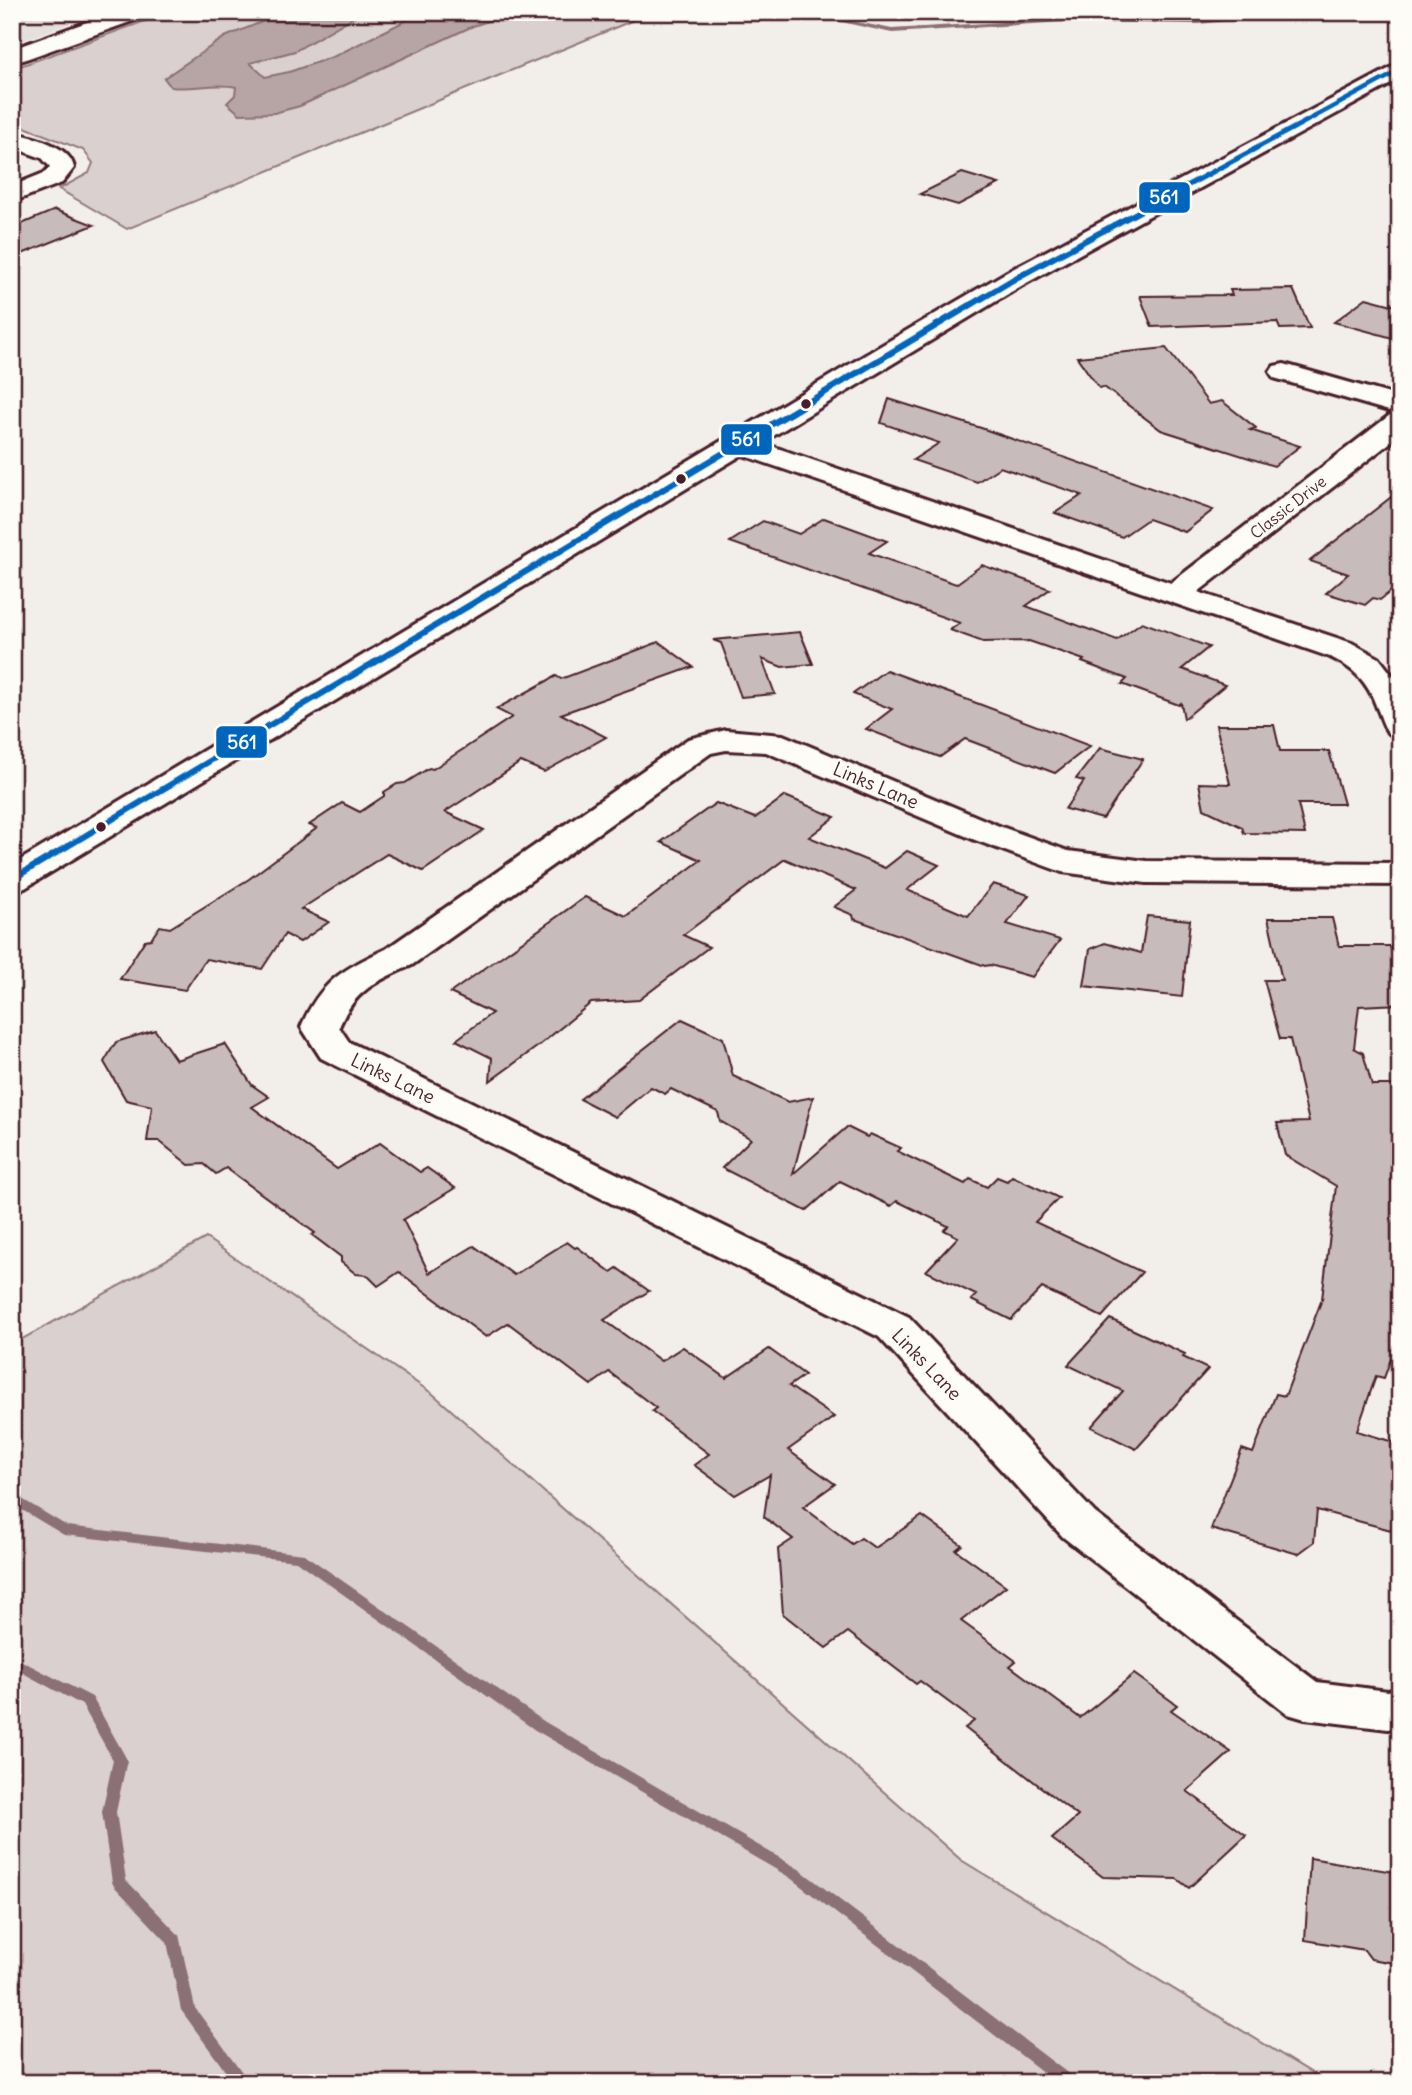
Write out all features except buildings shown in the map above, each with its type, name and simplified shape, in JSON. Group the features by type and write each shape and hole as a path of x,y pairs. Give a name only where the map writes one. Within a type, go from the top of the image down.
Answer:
{"street":[{"path":"12,57 136,12"},
{"path":"12,880 1014,279 1400,70"},
{"path":"12,139 50,153 61,162 62,168 53,177 12,195"},
{"path":"1284,372 1400,406"},
{"name":"Classic Drive","path":"1177,593 1400,421"},
{"path":"738,444 1177,593 1303,639 1341,649 1370,665 1391,694 1400,726"},
{"name":"Links Lane","path":"1400,874 1146,872 1062,861 987,833 771,742 726,740 699,746 399,957 354,978 329,1003 320,1027 335,1050 894,1327 1079,1525 1305,1700 1388,1710 1400,1707"}],"shaded area":[{"path":"12,12 101,12 12,44"},
{"path":"170,12 653,12 127,229 59,189 89,173 93,163 83,150 12,122 12,69"},
{"path":"286,12 362,12 295,51 250,63 265,77 289,72 335,56 423,12 505,12 506,15 473,26 300,106 274,113 240,114 227,103 235,95 236,87 171,87 164,78 225,37"},
{"path":"206,1238 433,1394 961,1860 1317,2076 1333,2083 12,2083 12,1340 17,1342"}],"waterway":[{"path":"798,12 892,31 1064,20 1199,22 1303,12"},
{"path":"12,1498 64,1530 299,1557 540,1726 794,1873 1069,2083"},
{"path":"12,1661 87,1701 120,1760 109,1812 119,1882 174,1939 188,2010 243,2083"}],"transit line":[{"name":"561","path":"12,880 1014,279 1400,70"}]}
